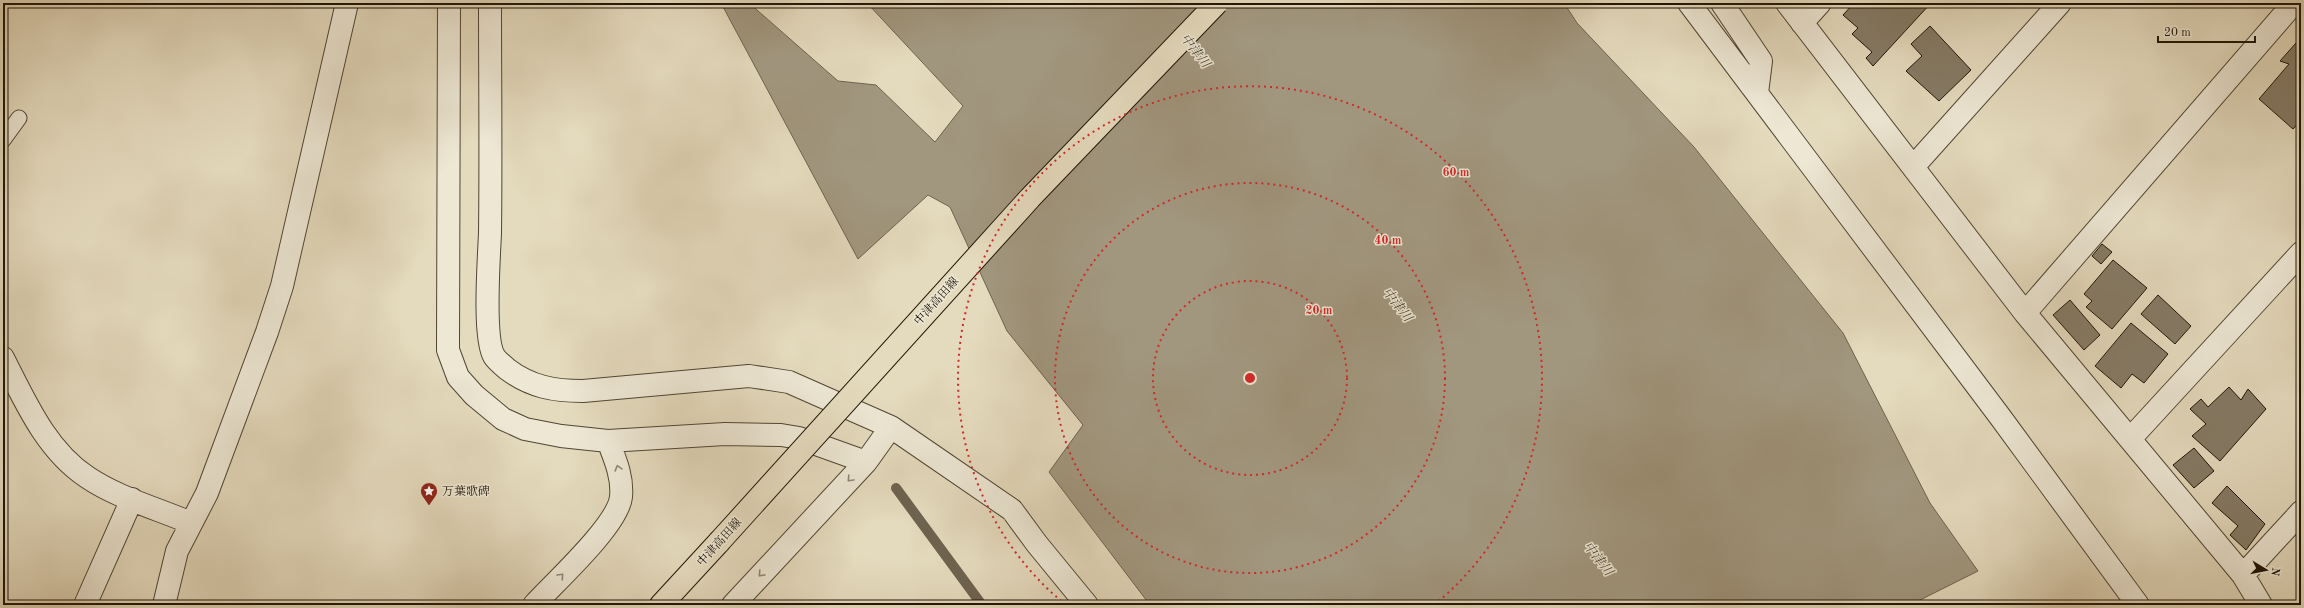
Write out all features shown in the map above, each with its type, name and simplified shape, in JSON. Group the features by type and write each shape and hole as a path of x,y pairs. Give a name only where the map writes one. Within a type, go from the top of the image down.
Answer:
{"main road":[{"name":"中津高田線","path":"660,605 719,542 1030,198 1217,3"}],"street":[{"path":"164,605 177,551 206,493 267,332 280,292 347,3"},
{"path":"449,3 448,350 458,377 474,395 508,421 539,432 608,441 725,434 781,435 799,438 866,462"},
{"path":"490,3 488,299 490,346 494,357 516,376 529,383 545,389 562,391 583,391 741,377 764,377 788,382 891,427 1012,510 1036,544 1086,605"},
{"path":"1689,3 2002,418 2138,605"},
{"path":"1722,3 1761,61 1758,93"},
{"path":"1787,3 2025,313 2243,575 2261,605"},
{"path":"1802,23 1820,3"},
{"path":"1913,167 2060,3"},
{"path":"2025,313 2294,3"},
{"path":"2130,439 2301,253"},
{"path":"3,358 47,439 65,459 87,477 132,499 191,523"},
{"path":"733,605 866,462 891,427"},
{"path":"534,605 606,527 618,509 622,488 620,477 608,441"},
{"path":"85,605 132,499"},
{"path":"2243,575 2301,512"}],"lane":[{"path":"3,140 19,118"}],"water":[{"name":"中津川","path":"721,3 749,3 838,81 876,85 935,142 963,106 867,3 1564,3 1577,23 1694,147 1843,333 1930,503 1978,571 1910,605 1150,605 1049,472 1083,425 1007,331 950,207 928,195 858,259"}],"building":[{"path":"1854,3 1931,3 1873,66 1866,58 1872,52 1852,34 1858,28 1843,15"},
{"path":"1930,26 1971,70 1939,101 1906,71 1922,56 1911,44"},
{"path":"2296,43 2301,48 2301,120 2293,129 2259,99 2289,64 2280,61"},
{"path":"2102,244 2112,252 2101,264 2092,256"},
{"path":"2113,260 2147,288 2112,329 2086,307 2092,301 2084,294"},
{"path":"2158,295 2191,326 2175,344 2141,314"},
{"path":"2070,300 2100,335 2084,350 2053,315"},
{"path":"2131,323 2168,354 2144,383 2132,374 2121,388 2095,366"},
{"path":"2229,387 2241,400 2248,389 2266,409 2220,461 2192,436 2206,424 2190,409 2201,399 2208,407"},
{"path":"2194,448 2214,471 2194,488 2173,465"},
{"path":"2227,486 2265,524 2246,550 2230,535 2238,526 2212,503"}],"waterway":[{"path":"896,488 982,605"}],"place":[{"name":"万葉歌碑","path":"429,506"}]}
